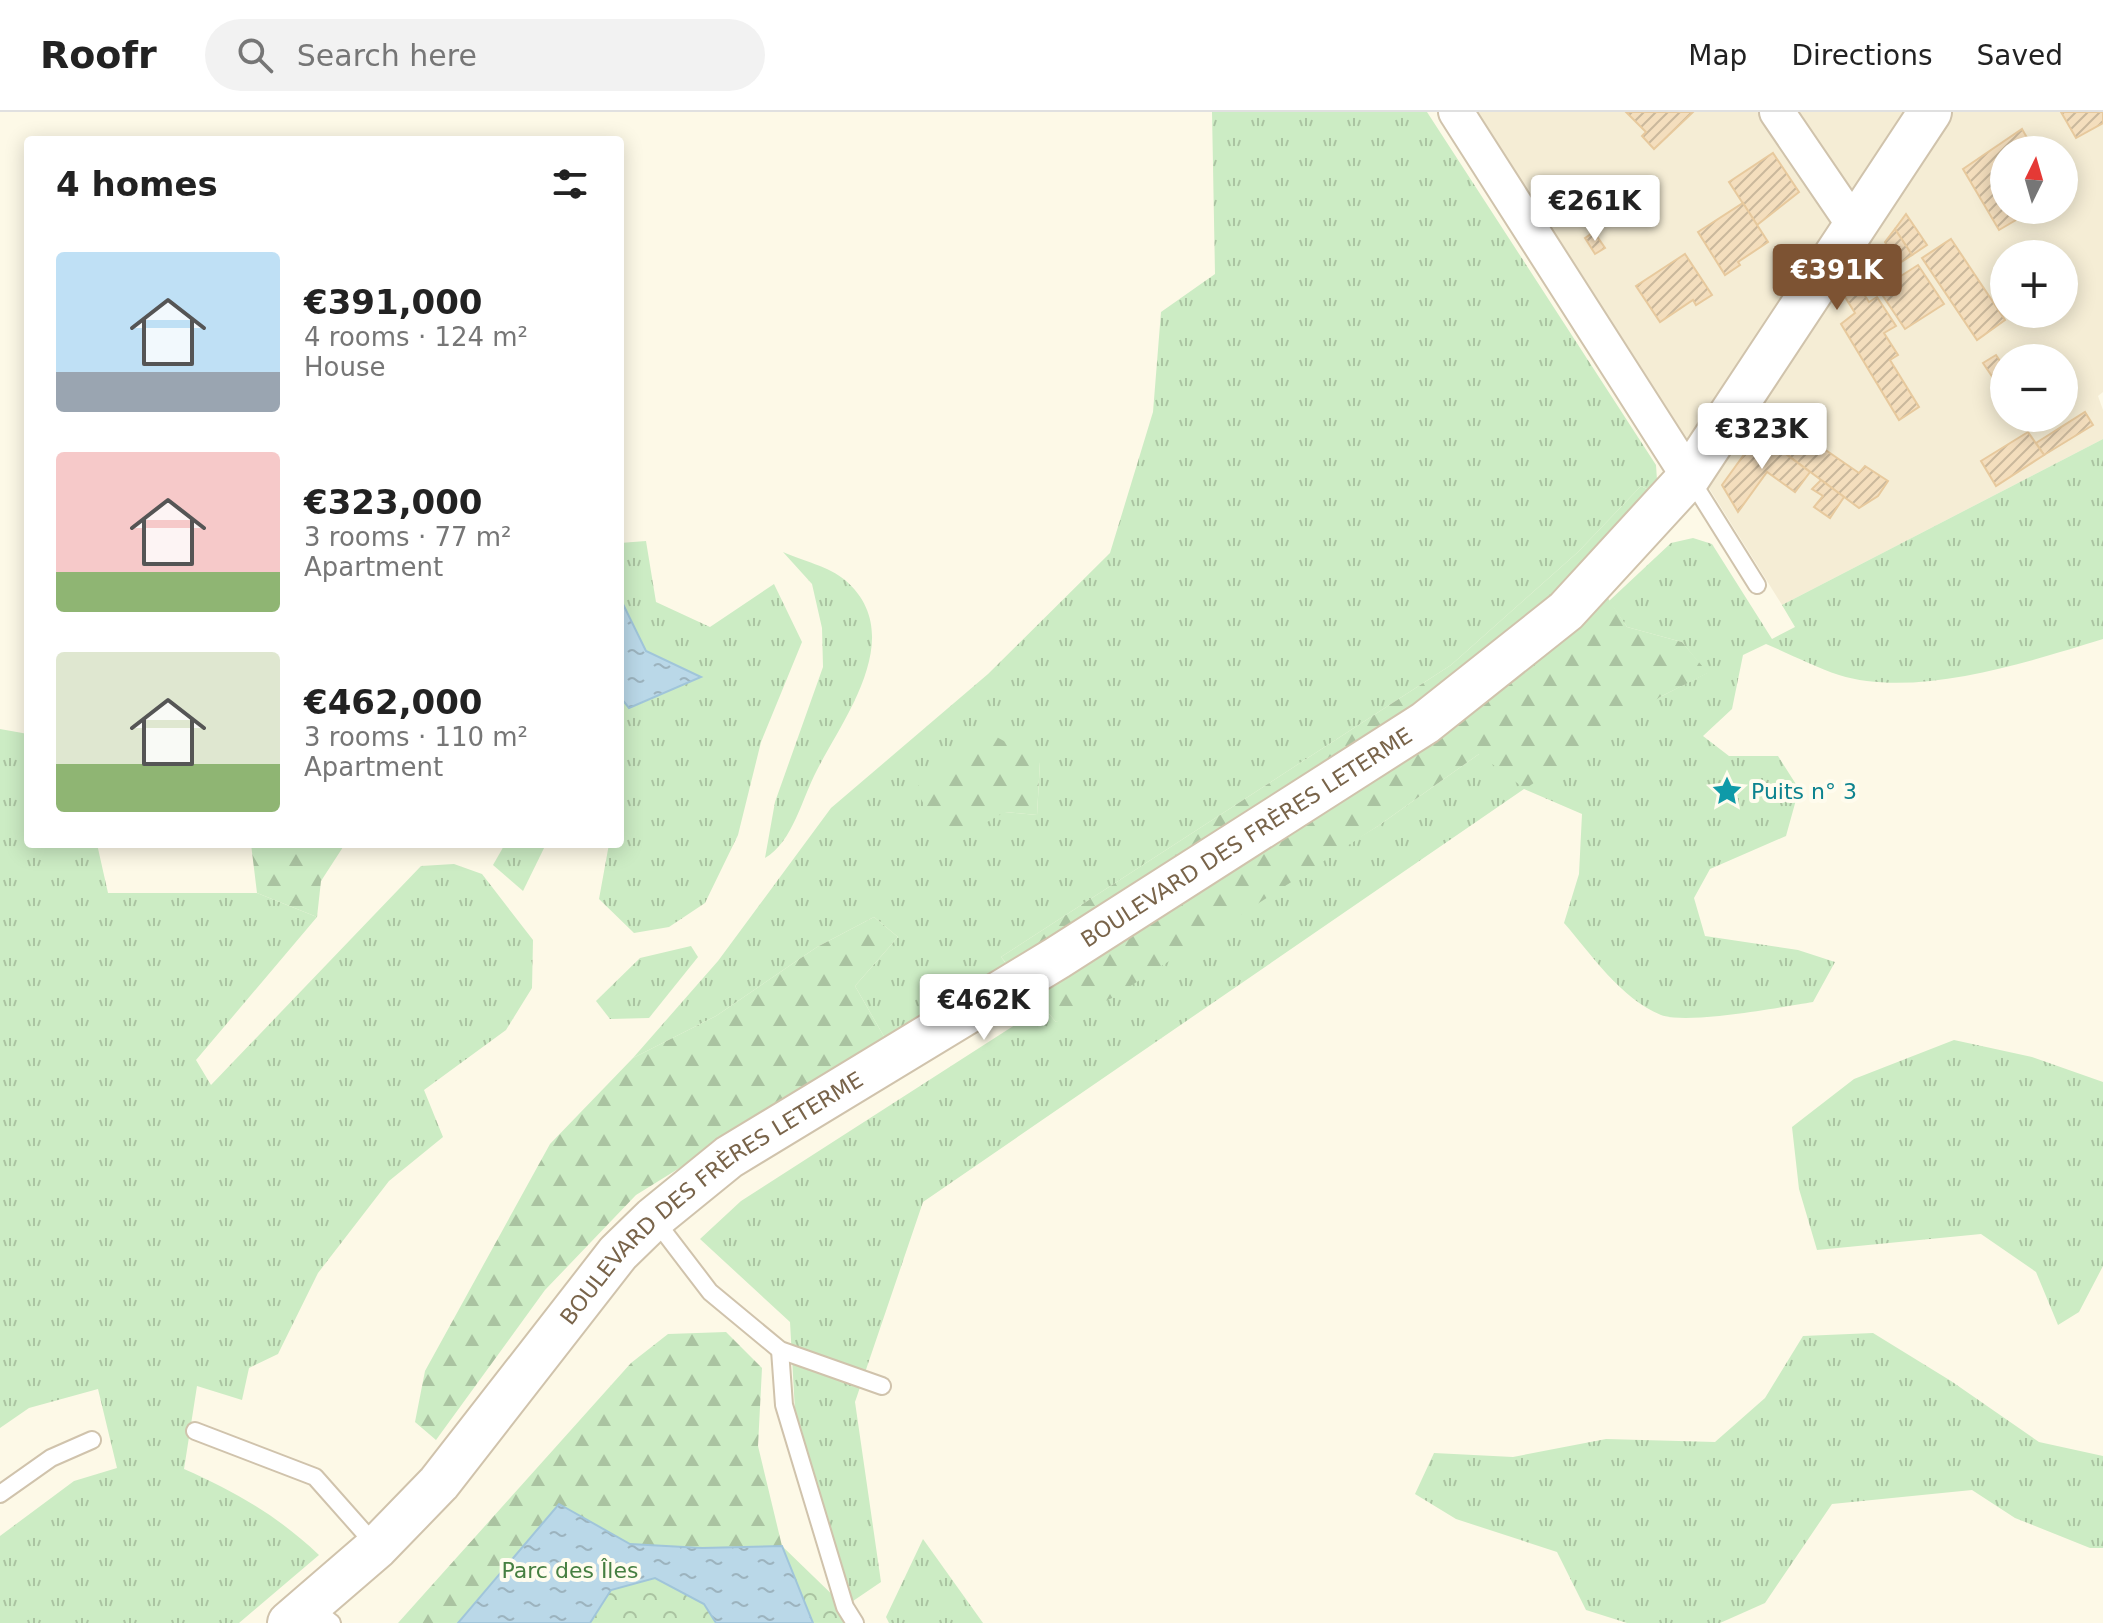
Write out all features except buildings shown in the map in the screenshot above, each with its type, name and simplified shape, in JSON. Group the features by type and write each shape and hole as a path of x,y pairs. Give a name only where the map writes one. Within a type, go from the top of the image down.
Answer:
{"street":[{"path":"1456,112 1689,477"},
{"path":"1777,112 1854,225"},
{"name":"BOULEVARD DES FRÈRES LETERME","path":"310,1617 439,1483 618,1253 654,1218 729,1157 1057,958 1425,723 1566,611 1689,477 1930,112"}],"lane":[{"path":"1689,477 1757,585"},
{"path":"654,1218 710,1292 780,1350 882,1386"},
{"path":"780,1350 784,1405 845,1607 855,1623"},
{"path":"195,1431 315,1477 377,1547"},
{"path":"0,1494 51,1458 92,1440"}],"shaded area":[{"path":"1474,112 2103,112 2103,392 2098,396 2103,410 2103,439 1782,605"}],"green space":[{"path":"1212,112 1427,112 1656,465 1658,495 1641,486 1578,552 1451,665 1001,957 1008,966 886,1040 855,986 898,937 874,917 817,947 716,1016 633,1058 718,961 831,808 988,674 1110,553 1153,412 1161,312 1215,274","holes":["1040,762 1037,815 1005,812"]},
{"path":"2103,439 2103,639 1972,675 1902,683 1839,675 1766,644 1743,655 1732,709 1703,736 1729,756 1778,756 1799,789 1786,836 1710,869 1694,898 1705,936 1798,950 1835,962 1813,1002 1735,1014 1674,1018 1661,1015 1632,998 1564,923 1579,874 1582,814 1524,789 923,1202 855,1402 881,1582 853,1601 795,1411 790,1322 700,1239 741,1201 1043,1007 1056,1022 1378,826 1479,754 1660,697 1707,673 1682,642 1627,627 1609,601 1671,543 1693,538 1712,544 1772,639 1795,627 1782,605"},
{"path":"1641,486 1658,495 1588,568 1627,627 1682,642 1708,673 1660,697 1525,789 1479,754 1378,826 1112,998 1056,1022 1001,957 1451,665 1578,552"},
{"path":"646,541 656,602 710,627 774,584 802,642 761,742 738,835 705,903 669,927 634,933 599,899 608,848 624,848 624,702 629,708 700,677 646,651 624,606 624,543"},
{"path":"783,552 845,580 863,601 871,625 871,650 855,700 817,770 790,831 775,851 765,858 775,802 823,667 822,628 812,584"},
{"path":"0,729 24,733 24,848 98,848 108,893 257,893 317,917 196,1060 211,1085 421,866 454,864 482,874 533,940 532,988 506,1030 424,1090 443,1137 389,1181 318,1273 278,1354 249,1368 242,1400 197,1386 184,1469 256,1506 319,1555 239,1623 0,1623 0,1536 74,1481 117,1468 98,1389 29,1408 0,1428"},
{"path":"993,735 1040,761 1037,815 1005,812 946,845 915,788"},
{"path":"251,848 342,848 321,881 317,917 257,893"},
{"path":"503,848 544,848 523,891 493,865"},
{"path":"874,917 898,937 855,986 886,1040 636,1195 545,1290 436,1440 415,1422 425,1371 550,1144 633,1058 716,1016 817,947"},
{"path":"691,946 698,957 649,1018 610,1019 596,1001 640,958"},
{"path":"1954,1040 2032,1057 2103,1082 2103,1266 2079,1312 2058,1325 2036,1272 1981,1234 1817,1250 1799,1189 1792,1127 1854,1079"},
{"path":"726,1332 762,1368 758,1446 782,1546 702,1548 630,1544 559,1504 459,1623 398,1623 631,1363 668,1334"},
{"path":"1873,1333 1951,1381 2039,1442 2103,1456 2103,1548 2090,1548 2015,1518 1972,1490 1832,1504 1765,1603 1720,1623 1627,1623 1586,1610 1557,1552 1456,1519 1415,1494 1434,1453 1513,1457 1606,1439 1715,1442 1765,1398 1803,1336"},
{"name":"Parc des Îles","path":"559,1504 630,1544 702,1548 782,1546 845,1607 855,1623 458,1623"},
{"path":"923,1539 983,1623 889,1623 886,1617"}],"water":[{"path":"624,606 646,651 701,677 629,708 624,702"},
{"name":"Parc des Îles","path":"559,1504 630,1544 702,1548 782,1546 813,1623 716,1623 704,1604 655,1578 611,1590 590,1623 458,1623"}],"place":[{"name":"Puits n° 3","path":"1727,791"}]}
